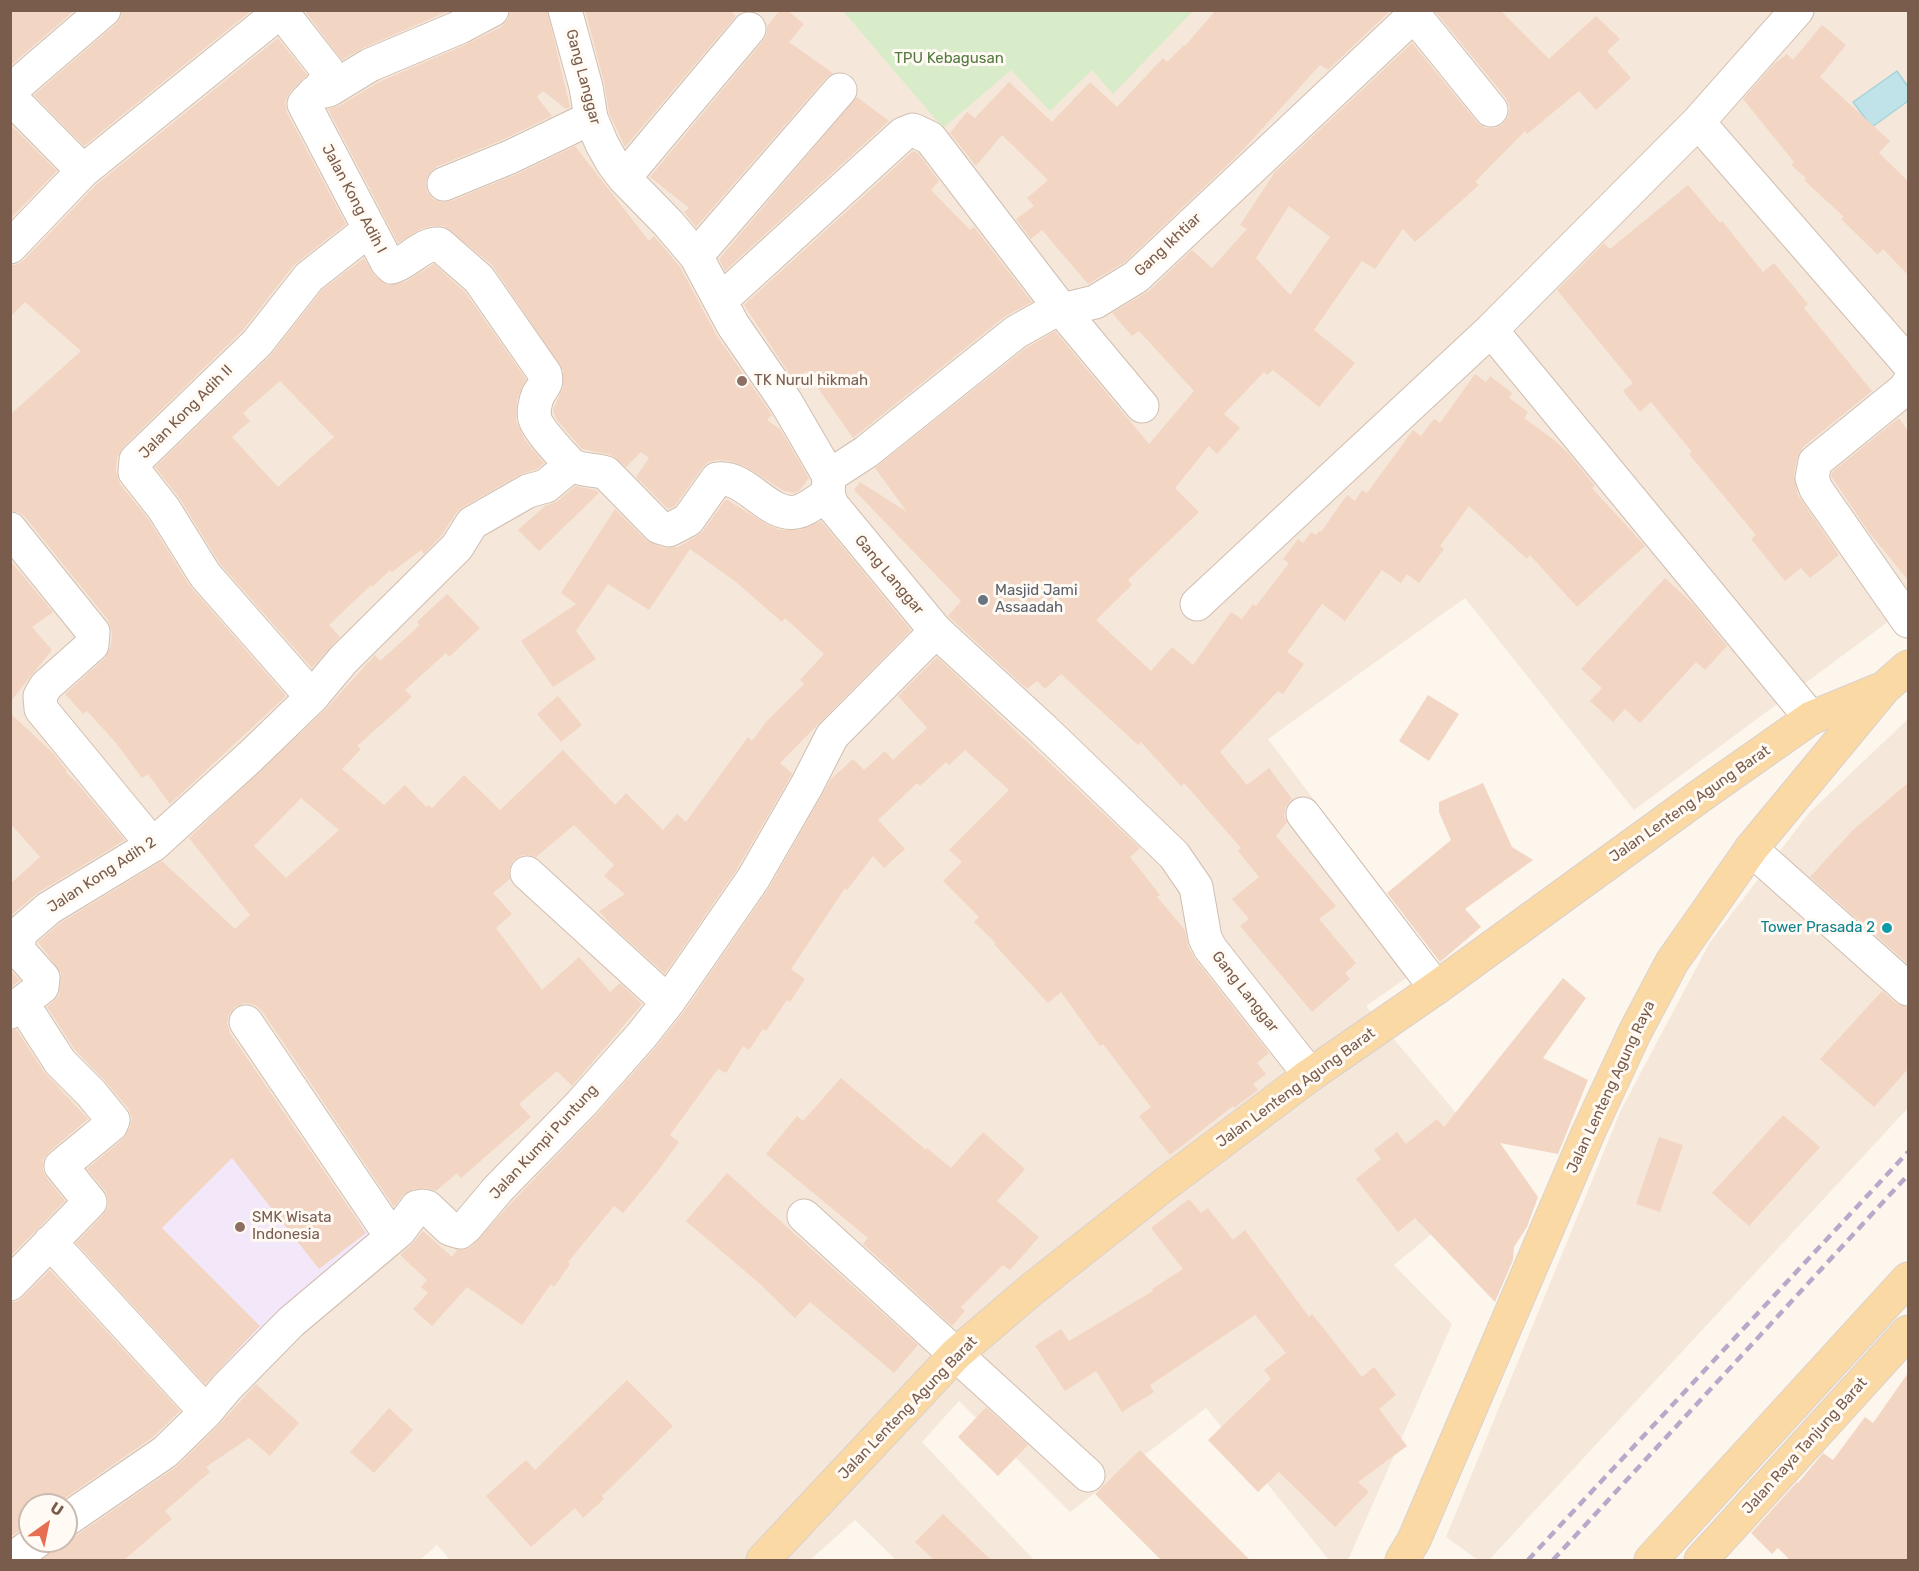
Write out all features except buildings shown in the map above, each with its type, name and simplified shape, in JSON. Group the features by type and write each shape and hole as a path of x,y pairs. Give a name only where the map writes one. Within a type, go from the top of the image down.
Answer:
{"main road":[{"name":"Jalan Lenteng Agung Raya","path":"1402,1560 1414,1540 1584,1142 1635,1032 1672,962 1751,849 1884,688 1908,667"},
{"name":"Jalan Lenteng Agung Barat","path":"764,1560 956,1354 1048,1276 1164,1185 1310,1075 1436,988 1811,718 1884,688"},
{"path":"1651,1560 1908,1279"},
{"name":"Jalan Raya Tanjung Barat","path":"1701,1560 1908,1332"}],"street":[{"path":"10,92 104,10"},
{"path":"314,93 329,90 370,65 460,27 492,10"},
{"name":"Gang Langgar","path":"565,10 586,87 591,118 602,144 624,178 668,223 696,256 733,325 786,402 829,485 832,505 936,631 1044,730 1174,855 1196,887 1205,938 1210,948 1310,1075"},
{"path":"1197,603 1491,330 1698,122 1797,10"},
{"path":"10,247 83,171 286,13"},
{"name":"Jalan Kong Adih I","path":"286,13 327,69 327,80 304,104 387,262 392,267 431,243 439,244 478,279 545,374 547,380 544,388 538,394 535,419 571,465"},
{"path":"1412,13 1491,110"},
{"name":"Gang Ikhtiar","path":"829,485 866,452 1016,332 1061,309 1078,308 1095,302 1136,277 1412,13"},
{"path":"624,178 749,29"},
{"path":"696,256 840,90"},
{"path":"10,96 83,171"},
{"path":"444,184 510,157 591,118"},
{"path":"1698,122 1908,363"},
{"path":"720,301 903,134 913,130 930,138 1061,309 1142,406"},
{"name":"Jalan Kong Adih II","path":"312,697 205,575 164,509 135,471 135,465 136,460 257,343 309,277 370,229"},
{"path":"1491,330 1811,718"},
{"path":"1908,384 1815,462 1812,478 1826,505 1908,621"},
{"path":"571,465 579,470 606,472 659,527 669,530 688,520 717,479 735,481 784,513 798,512 829,485"},
{"name":"Jalan Kong Adih 2","path":"16,1008 42,987 43,978 18,950 20,933 49,908 153,845 312,697 343,660 457,547 472,523 528,491 540,489 551,483 571,465"},
{"path":"10,529 93,632 92,645 46,686 39,696 41,709 153,845"},
{"name":"Jalan Kumpi Puntung","path":"78,1512 165,1452 207,1412 227,1387 291,1322 399,1231 417,1208 427,1207 450,1229 460,1232 466,1227 498,1189 581,1104 642,1035 668,1002 753,879 807,785 832,736 936,631"},
{"path":"1303,814 1436,988"},
{"path":"1751,849 1908,988"},
{"path":"527,873 668,1002"},
{"path":"10,1284 90,1202 61,1166 111,1125 113,1120 91,1093 60,1062 16,1008"},
{"path":"246,1022 391,1236"},
{"path":"804,1216 1088,1475"},
{"path":"50,1242 207,1412"}],"shaded area":[{"path":"11,11 1908,11 1908,607 1634,810 1465,598 1268,739 1434,959 1366,1006 1506,1172 1394,1265 1452,1324 1348,1560 1329,1560 1206,1408 1070,1512 959,1401 922,1442 1034,1560 896,1560 855,1520 810,1560 450,1560 437,1545 420,1560 11,1560"},
{"path":"1908,719 1908,1108 1489,1560 1478,1560 1446,1537 1621,1110 1710,942 1809,813"},
{"name":"SMK Wisata Indonesia","path":"247,1088 372,1237 233,1374 121,1265"}],"green space":[{"name":"TPU Kebagusan","path":"843,11 1192,12 1113,94 1092,70 1050,111 1011,70 943,128"}],"water":[{"path":"1897,71 1908,87 1908,101 1872,127 1853,102"}],"railway":[{"path":"1528,1560 1908,1152"},
{"path":"1553,1560 1908,1175"}],"place":[{"name":"TK Nurul hikmah","path":"742,381"},
{"name":"Masjid Jami Assaadah","path":"983,600"},
{"name":"Tower Prasada 2","path":"1887,928"},
{"name":"SMK Wisata Indonesia","path":"240,1227"}]}
